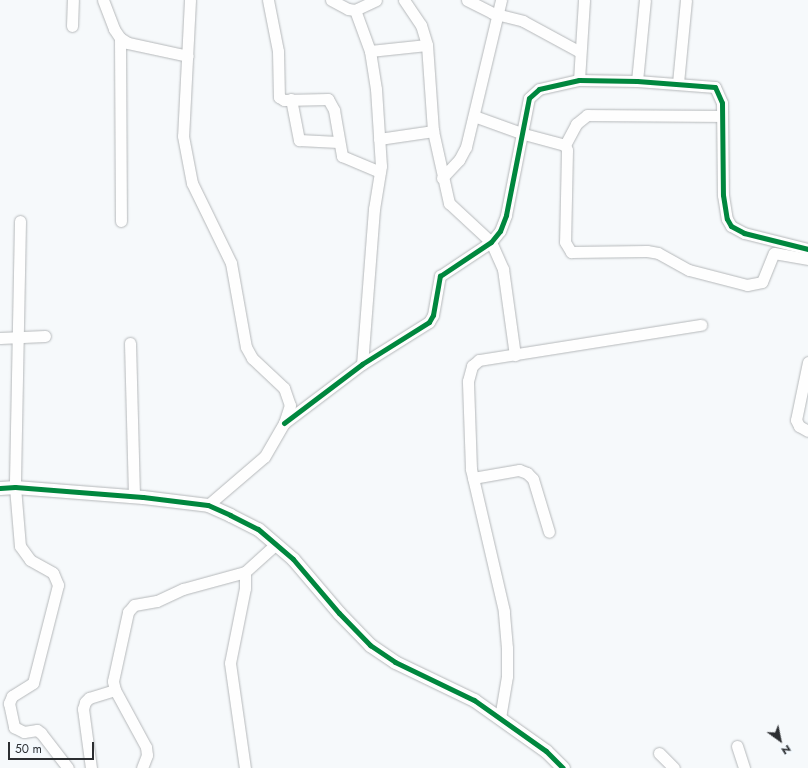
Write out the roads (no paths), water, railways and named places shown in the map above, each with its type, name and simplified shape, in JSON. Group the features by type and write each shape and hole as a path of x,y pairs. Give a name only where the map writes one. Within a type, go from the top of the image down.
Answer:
{"street":[{"path":"72,26 73,0"},
{"path":"103,0 114,29 120,38 128,43 188,56"},
{"path":"190,0 183,136 192,183 230,263 246,347 252,358 288,394 290,405 284,423 264,457 208,505"},
{"path":"268,0 278,51 278,92 284,100 324,98 332,102 338,142 342,156 380,172"},
{"path":"330,0 348,9 355,10 376,0"},
{"path":"404,0 421,25 427,45 432,131 449,203 491,242 507,284 515,354"},
{"path":"467,0 500,14 523,21 580,52"},
{"path":"442,178 463,154 500,14 501,0"},
{"path":"579,80 584,0"},
{"path":"637,81 645,0"},
{"path":"678,83 686,0"},
{"path":"355,10 370,51 379,139 380,172 374,209 362,364"},
{"path":"120,38 122,221"},
{"path":"370,51 427,45"},
{"path":"284,423 362,364 429,322 433,315 440,276 491,242 500,230 506,215 524,134 529,98 534,91 579,80 678,83 715,87 722,103 723,195 727,219 731,226 744,233 808,249"},
{"path":"291,99 299,140 338,142"},
{"path":"564,145 576,124 587,115 722,116"},
{"path":"474,116 524,134 564,145 567,150 565,242 571,252 647,251 658,253 689,270 747,285 762,282 774,253 808,259"},
{"path":"379,139 432,131"},
{"path":"20,221 20,337 15,487 20,546 30,560 53,573 58,585 33,683 12,696 9,703 14,727 24,732 37,730 42,733 68,768"},
{"path":"500,718 507,676 504,611 473,478 468,381 472,366 479,360 701,325"},
{"path":"0,338 45,336"},
{"path":"130,343 134,497"},
{"path":"808,362 796,420 799,426 808,431"},
{"path":"473,478 519,470 528,473 533,480 549,532"},
{"path":"0,488 15,487 208,505 258,529 293,559 339,613 370,645 395,662 474,700 546,751 563,768"},
{"path":"142,768 147,755 146,746 115,690 114,672 128,612 134,605 157,601 183,590 244,572 276,544"},
{"path":"244,572 245,588 230,663 246,768"},
{"path":"91,768 83,709 85,702 89,698 115,690"},
{"path":"737,746 744,768"},
{"path":"659,753 674,768"}]}
